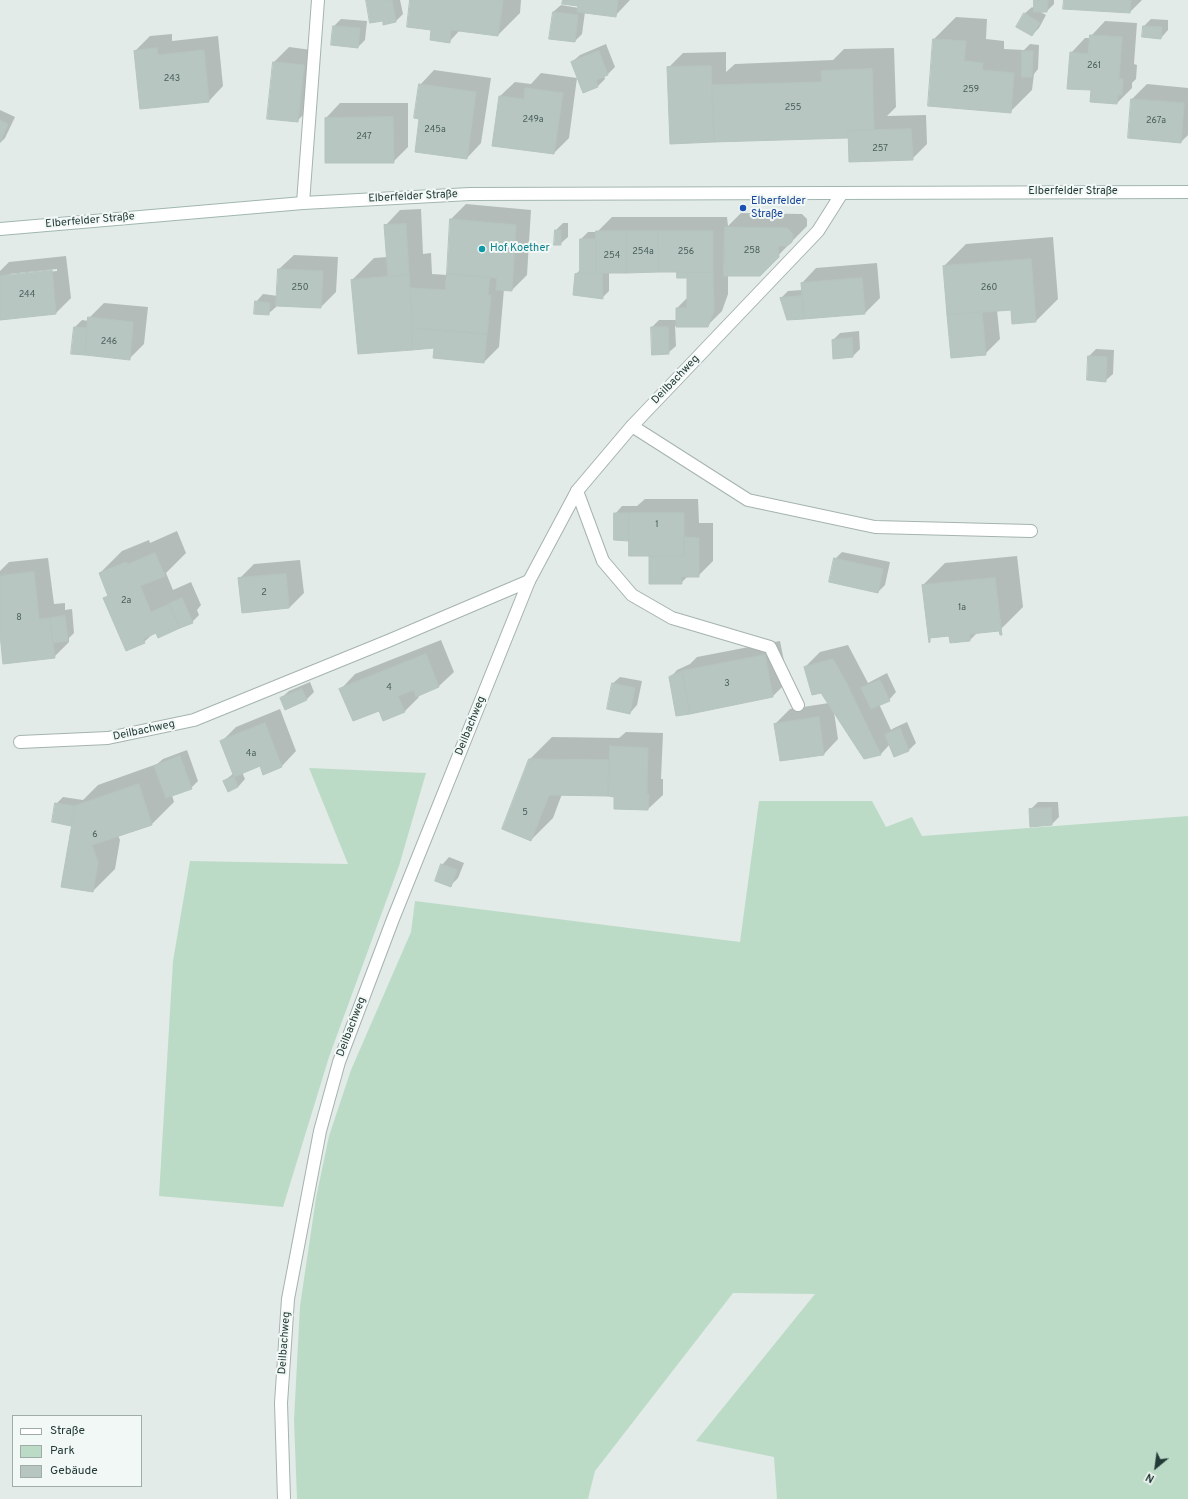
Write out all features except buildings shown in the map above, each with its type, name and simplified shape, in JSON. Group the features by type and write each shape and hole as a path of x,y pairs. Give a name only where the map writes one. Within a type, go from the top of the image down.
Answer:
{"street":[{"path":"303,202 318,0"},
{"name":"Elberfelder Straße","path":"0,229 303,202 470,194 1188,192"},
{"name":"Deilbachweg","path":"284,1499 281,1403 288,1299 320,1130 339,1062 393,919 529,581 577,491 632,426 818,231 842,193"},
{"path":"632,426 748,500 875,527 1031,531"},
{"path":"577,491 602,561 632,595 672,618 770,647 798,705"},
{"name":"Deilbachweg","path":"20,742 108,738 194,720 388,642 529,581"}],"green space":[{"path":"309,768 426,773 399,866 329,1057 283,1207 159,1196 173,961 190,861 348,864"},
{"path":"759,801 872,801 886,827 912,817 922,836 1188,816 1188,1499 777,1499 774,1457 696,1441 815,1294 733,1293 595,1471 588,1499 297,1499 294,1420 300,1306 316,1198 329,1136 351,1070 411,932 415,901 740,942"}],"place":[{"name":"Elberfelder Straße","path":"743,208"},
{"name":"Hof Koether","path":"482,249"}]}
